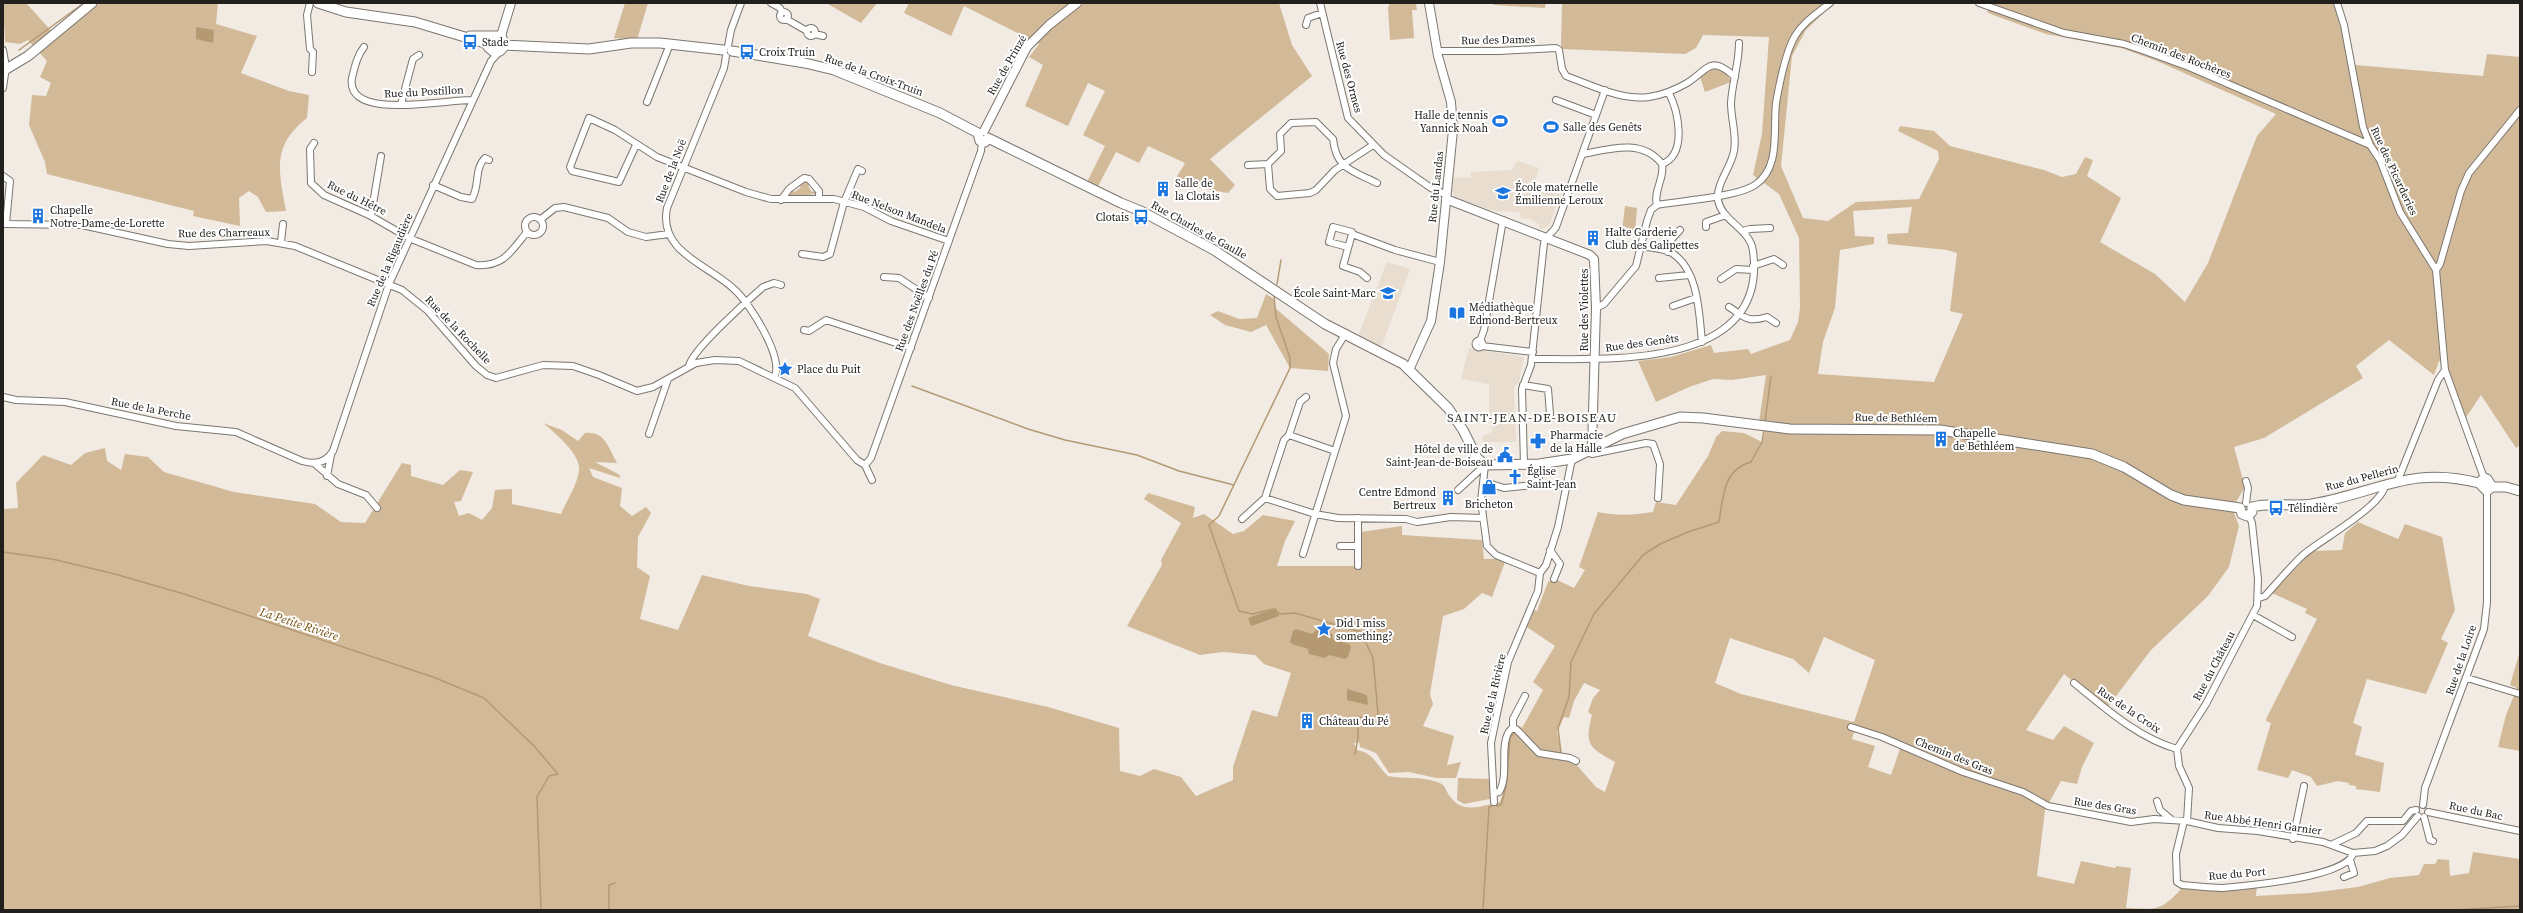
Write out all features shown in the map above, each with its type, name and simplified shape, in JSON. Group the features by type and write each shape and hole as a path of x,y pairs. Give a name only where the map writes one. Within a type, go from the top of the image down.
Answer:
{"main road":[{"path":"4,70 28,56 92,3"},
{"name":"Rue de la Croix-Truin","path":"318,3 344,11 415,22 463,35 480,43 589,49 631,43 670,44 727,51 834,70 940,113 983,136"},
{"name":"Rue Charles de Gaulle","path":"983,136 1121,204 1143,212 1214,250 1325,324 1346,333 1409,370 1448,408 1463,430 1472,449 1485,465"},
{"name":"Rue de Bethléem","path":"1485,465 1539,464 1572,459 1622,434 1680,417 1703,418 1790,429 1940,430 2092,454 2124,467 2178,498 2197,503 2247,508"},
{"name":"Rue du Pellerin","path":"2247,508 2260,505 2297,506 2315,504 2398,480 2434,476 2482,481"},
{"path":"2482,481 2490,489 2506,487 2520,491"}],"street":[{"path":"310,3 307,15 310,49 313,52 312,72"},
{"path":"496,44 511,3"},
{"name":"Rue de la Noë","path":"669,234 667,208 682,167 724,68 731,30 741,3"},
{"path":"771,3 782,12 787,13 786,19 807,31 813,28 815,34 823,36"},
{"name":"Rue de Prinzé","path":"983,136 1027,47 1049,24 1077,3"},
{"name":"Rue des Ormes","path":"1320,3 1348,118 1372,145 1415,178 1447,197"},
{"name":"Rue du Landas","path":"1409,370 1431,321 1440,262 1447,197 1452,118 1448,88 1437,51 1429,3"},
{"path":"1596,305 1611,296 1636,266 1647,221 1652,210 1657,206 1748,189 1766,175 1771,164 1775,140 1776,103 1793,40 1801,28 1830,3"},
{"name":"Chemin des Rochères","path":"1979,3 2064,33 2124,44 2189,67 2370,145"},
{"name":"Rue des Picarderies","path":"2337,3 2344,25 2363,127 2370,145 2380,160 2400,212 2436,270"},
{"path":"1306,25 1308,18 1322,13"},
{"path":"1718,195 1735,148 1731,104 1739,43"},
{"name":"Rue de la Rigaudière","path":"327,476 331,455 389,284 491,61 496,44"},
{"path":"647,102 670,44"},
{"name":"Rue du Postillon","path":"364,46 355,62 351,87 354,94 367,102 384,106 473,100"},
{"name":"Rue des Dames","path":"1437,51 1559,50 1562,69 1566,76 1605,90"},
{"path":"3,88 4,54"},
{"path":"401,104 413,59 419,55"},
{"path":"1524,465 1523,385 1532,359 1541,262 1547,236 1552,233 1556,227 1605,90 1634,98 1649,98 1669,93 1686,84 1709,66 1721,66 1735,77"},
{"path":"1662,164 1673,154 1679,132 1678,115 1669,93"},
{"path":"1556,100 1596,115"},
{"path":"2482,481 2445,370 2436,270 2440,264 2461,192 2470,173 2520,110"},
{"name":"Rue Nelson Mandela","path":"636,145 619,182 572,171 570,167 589,118 615,130 636,145 657,157 746,192 781,200 819,198 844,202 864,207 891,221 949,241"},
{"path":"1248,166 1268,164 1281,151 1280,134 1291,123 1316,122 1333,139 1334,152 1342,165 1377,183"},
{"name":"Rue des Noëlles du Pé","path":"865,465 871,458 929,298 979,158 983,136"},
{"name":"Rue du Hêtre","path":"314,143 310,149 311,184 316,189 334,200 372,216 409,238 476,266 485,266 502,260 527,232"},
{"path":"1268,164 1270,190 1277,196 1310,193 1318,188 1342,165 1372,145"},
{"path":"1583,154 1617,147 1634,147 1647,152 1662,164 1663,169 1655,199 1657,206"},
{"path":"372,216 381,156"},
{"path":"433,185 471,199 477,190 479,164 485,158 489,160"},
{"path":"802,254 823,257 830,254 844,202 858,169 862,171"},
{"path":"3,176 10,181 4,224"},
{"path":"781,200 788,189 804,178 809,179 819,191 819,198"},
{"name":"Rue des Genêts","path":"1532,359 1618,358 1675,350 1702,342 1722,331 1740,314 1748,299 1753,268 1753,250 1743,231 1726,215 1720,204 1718,195"},
{"name":"Rue des Violettes","path":"1447,197 1547,236 1590,255 1594,259 1596,305 1589,450"},
{"path":"541,219 555,208 564,207 608,218 628,232 646,237 669,234 688,257 727,282 746,303 771,345 777,366 774,376"},
{"path":"1706,227 1706,222 1726,215"},
{"path":"535,216 541,219 544,224 541,232 533,235 527,232 525,226 526,220 535,216"},
{"path":"1503,220 1481,343 1532,352"},
{"name":"Rue des Charreaux","path":"4,224 82,225 168,244 189,246 253,241 281,242 389,284"},
{"path":"281,242 283,224"},
{"path":"1348,247 1329,242 1333,227 1352,232 1352,234 1395,250 1440,262"},
{"path":"1743,231 1770,228"},
{"path":"1668,252 1670,242 1680,230"},
{"path":"1352,234 1343,266 1360,272 1367,278"},
{"path":"1642,246 1668,252 1682,264 1689,275 1696,298 1702,342"},
{"path":"1721,279 1736,269 1753,268 1774,259 1783,265"},
{"path":"1659,278 1689,275"},
{"path":"884,277 898,278 929,298"},
{"path":"689,366 694,355 763,287 774,283 781,285"},
{"name":"Rue de la Rochelle","path":"389,284 402,290 428,311 476,366 487,375 504,377 543,365 573,366 599,374 637,391 653,387 668,379"},
{"path":"1674,306 1696,298"},
{"path":"1729,307 1751,320 1770,317 1776,323"},
{"path":"804,330 809,331 826,320 911,348"},
{"path":"1302,554 1346,416 1333,363 1336,349 1346,333"},
{"path":"1615,350 1618,358"},
{"path":"649,434 668,379 689,366 715,360 744,362 795,388 858,460 865,465 872,480"},
{"path":"2398,480 2438,380 2445,370"},
{"path":"1523,385 1548,389 1550,414"},
{"name":"Rue de la Perche","path":"3,397 16,400 65,402 176,426 236,432 302,461 314,463"},
{"path":"1242,519 1265,498 1284,440 1289,436 1300,402 1306,397"},
{"path":"1289,436 1335,451"},
{"path":"1589,450 1592,454 1646,443 1653,444 1660,464 1658,498"},
{"path":"314,463 326,460 331,455"},
{"name":"Rue de la Rivière","path":"1494,802 1495,793 1491,743 1508,662 1538,591 1540,572 1546,565 1558,527 1572,459"},
{"path":"314,463 327,476 338,484 366,495 377,508"},
{"path":"1485,482 1504,488 1534,486 1539,477 1539,464"},
{"path":"1485,465 1485,482 1481,493 1482,518 1485,540 1489,551 1540,572"},
{"path":"1458,490 1485,465"},
{"name":"Rue du Château","path":"2177,749 2206,704 2253,615 2259,598 2252,523 2247,508 2248,488 2246,480"},
{"path":"2259,598 2266,596 2303,555 2373,504 2383,493 2385,484"},
{"name":"Rue de la Loire","path":"2422,814 2427,808 2422,806 2426,788 2467,678 2486,615 2490,489"},
{"path":"1265,498 1315,514 1338,518 1406,519 1417,522 1451,517 1482,518"},
{"path":"1358,518 1358,566"},
{"path":"1340,546 1358,546"},
{"path":"1550,550 1560,564 1554,579"},
{"path":"2253,615 2292,637"},
{"path":"2467,678 2520,694"},
{"name":"Rue de la Croix","path":"2074,684 2129,724 2153,739 2177,749"},
{"path":"1525,696 1513,719 1514,729 1539,754 1570,758 1576,761"},
{"name":"Chemin des Gras","path":"1851,727 1882,737 1963,772 2022,792 2048,806"},
{"path":"1495,793 1501,787 1507,737 1514,729"},
{"path":"2177,749 2179,766 2188,788 2186,821"},
{"path":"2293,839 2304,786"},
{"path":"2157,801 2160,810 2172,820"},
{"name":"Rue des Gras","path":"2048,806 2131,822 2172,820 2186,821"},
{"path":"2333,844 2356,832 2367,821 2403,821 2411,811 2422,814 2430,840 2433,841"},
{"name":"Rue Abbé Henri Garnier","path":"2186,821 2218,828 2258,832 2293,839 2333,844 2353,853 2375,851 2387,846 2402,835 2422,814"},
{"name":"Rue du Bac","path":"2422,814 2520,831"},
{"name":"Rue du Port","path":"2186,821 2176,854 2177,882 2182,885 2223,888 2299,879 2337,867 2350,860"},
{"path":"2344,877 2354,873 2350,860 2353,853"}],"shaded area":[{"path":"3,3 26,3 57,37 100,3 218,3 216,24 257,36 241,73 289,91 309,95 307,118 295,128 283,149 280,160 281,184 286,211 266,212 258,197 249,191 239,198 240,226 193,216 194,211 47,174 45,162 29,125 32,95 46,96 51,83 40,77 47,61 28,40 20,44 5,42"},
{"path":"625,3 648,3 637,40 614,38"},
{"path":"826,3 877,3 861,23"},
{"path":"909,3 1279,3 1292,45 1312,76 1210,159 1235,185 1228,193 1190,186 1176,178 1185,163 1148,146 1139,163 1116,152 1097,188 1087,182 1105,146 1083,135 1105,91 1088,83 1068,126 1025,106 1043,65 1029,57 1039,44 964,6 951,36 904,13"},
{"path":"1390,3 1416,3 1417,10 1412,10 1414,38 1390,40 1388,8"},
{"path":"1494,3 1546,3 1545,8 1494,5"},
{"path":"1562,3 1834,3 1806,30 1792,56 1781,166 1803,218 1828,221 1856,202 1919,199 1939,159 1938,151 1898,131 1900,126 1934,131 1950,146 2044,170 2062,177 2076,174 2085,157 2093,160 2087,176 2121,198 2100,242 2155,274 2185,302 2208,263 2257,136 2276,114 2157,61 2121,48 2046,34 1993,15 1987,12 1991,3 2341,3 2355,65 2483,76 2487,54 2520,57 2520,445 2516,448 2481,395 2465,419 2453,388 2447,362 2439,361 2434,375 2389,340 2356,366 2363,378 2264,438 2234,447 2245,487 2236,502 2234,513 2239,526 2229,567 2208,596 2151,650 2107,708 2064,674 2026,730 2053,740 2064,726 2094,743 2082,767 2077,784 2061,781 2045,810 2037,876 2074,884 2081,861 2115,868 2116,866 2131,868 2126,908 2145,909 2163,905 2175,896 2182,888 2209,890 2257,885 2256,896 2310,893 2358,887 2390,878 2419,875 2424,864 2435,864 2438,859 2449,860 2450,876 2469,873 2473,852 2520,859 2520,910 3,910 3,509 18,508 16,483 43,455 71,465 85,453 105,448 107,461 121,470 125,454 148,457 164,472 234,492 315,504 341,522 365,523 402,463 411,465 411,476 443,485 460,470 473,472 461,501 454,502 459,516 469,513 482,520 492,508 495,490 512,489 512,504 561,514 576,482 579,465 572,451 566,444 543,423 562,430 578,441 585,433 592,433 602,437 617,463 595,462 620,475 620,478 589,468 593,477 622,488 620,506 632,516 646,507 651,513 638,537 637,567 650,576 640,619 678,630 702,575 749,586 807,594 820,599 808,636 880,663 951,685 1048,707 1119,728 1120,771 1140,776 1154,769 1181,777 1196,796 1233,780 1233,767 1252,710 1277,717 1291,673 1264,664 1255,655 1223,652 1200,655 1127,626 1162,565 1161,560 1181,523 1144,499 1148,493 1195,507 1193,518 1204,514 1233,534 1244,531 1263,515 1295,521 1285,541 1277,566 1361,566 1361,532 1402,526 1402,535 1482,540 1484,559 1496,559 1505,562 1492,597 1482,593 1464,609 1443,616 1430,694 1433,704 1423,726 1454,736 1447,765 1461,762 1456,778 1436,778 1409,772 1389,773 1376,753 1360,747 1359,742 1354,743 1357,750 1371,757 1388,776 1420,778 1440,783 1445,787 1454,801 1466,807 1479,807 1500,802 1505,787 1509,737 1520,726 1522,728 1543,690 1533,682 1555,646 1527,627 1534,610 1537,611 1548,582 1555,579 1574,588 1585,570 1579,567 1598,512 1619,515 1639,514 1653,512 1656,502 1676,505 1708,456 1716,437 1722,431 1744,433 1762,442 1765,431 1759,422 1766,375 1732,380 1713,379 1689,387 1656,402 1638,361 1671,357 1711,345 1714,353 1748,349 1751,354 1790,340 1798,322 1800,308 1799,238 1779,194 1753,175 1762,134 1769,37 1703,35 1696,48 1685,54 1562,49","holes":["1912,207 1908,233 1887,234 1888,244 1947,250 1957,253 1950,311 1963,314 1934,382 1818,374 1823,342 1835,308 1840,250 1874,244 1874,237 1855,236 1853,211","1824,637 1875,660 1854,722 1741,694 1715,683 1730,638 1793,659 1809,673","1584,683 1600,690 1593,698 1588,712 1592,715 1589,739 1591,744 1599,753 1615,762 1605,792 1596,787 1575,763 1563,759 1557,732 1564,717 1569,718 1574,701","1856,725 1902,743 1891,775 1868,767 1875,746 1852,739"]},
{"path":"196,27 214,30 213,43 196,39"},
{"path":"1714,68 1727,74 1731,82 1705,92 1700,77 1708,70"},
{"name":"École maternelle Émilienne Leroux","path":"1517,161 1539,168 1534,184 1535,187 1560,195 1550,224 1545,228 1539,229 1539,224 1532,219 1520,218 1520,212 1495,211 1484,208 1455,197 1452,191 1453,177 1471,178 1471,172 1512,170"},
{"path":"804,181 810,184 808,186 812,192 816,190 815,194 788,197 787,194 792,190 795,192 801,187 799,184"},
{"path":"1625,206 1637,208 1635,232 1622,231"},
{"name":"École Saint-Marc","path":"1387,262 1410,269 1381,348 1358,336"},
{"path":"1266,294 1274,299 1274,307 1329,354 1328,371 1290,368 1266,325 1251,332 1225,325 1210,315 1218,311 1239,319 1257,318"},
{"path":"1469,348 1524,357 1519,382 1514,387 1516,442 1483,442 1482,437 1493,431 1489,420 1489,384 1461,379"},
{"path":"2358,522 2398,539 2405,524 2442,537 2455,610 2441,639 2448,643 2426,694 2367,679 2353,723 2362,727 2355,755 2384,763 2380,792 2356,789 2356,786 2338,781 2317,786 2311,777 2292,770 2288,778 2257,770 2271,723 2266,721 2267,717 2317,619 2305,613 2307,609 2272,593 2312,551 2342,550 2345,533"},
{"path":"1276,608 1279,616 1251,626 1248,618"},
{"path":"1296,629 1312,634 1316,630 1332,634 1333,639 1349,644 1351,647 1348,657 1345,659 1329,655 1325,658 1309,654 1308,649 1290,642 1293,631"},
{"path":"2520,651 2520,751 2498,747 2506,715 2517,688 2510,685"},
{"path":"1347,689 1367,695 1368,705 1347,700"},
{"path":"1458,778 1490,779 1490,799 1464,804 1457,800"}],"waterway":[{"path":"19,50 84,3"},
{"path":"1277,284 1281,260"},
{"path":"1273,609 1252,614 1239,611 1209,525 1219,516 1290,368 1290,358 1276,317 1274,296"},
{"path":"1765,422 1771,376"},
{"path":"912,386 1028,429 1065,440 1137,455 1179,471 1234,485"},
{"path":"1557,754 1561,753 1558,728 1569,697 1571,662 1594,614 1643,555 1660,544 1688,532 1719,522 1726,486 1735,471 1751,462 1762,442 1764,430"},
{"name":"La Petite Rivière","path":"3,552 52,559 115,574 184,594 433,677 484,698 534,746 558,774 549,776 537,797 541,910"},
{"path":"1276,611 1280,614 1295,613 1361,632 1373,658 1378,714 1374,718 1358,717 1358,738 1355,754"},
{"path":"1497,806 1501,805 1506,787 1510,737 1516,732"},
{"path":"1483,910 1489,807 1492,806"},
{"path":"609,910 609,885 615,883"},
{"path":"2455,910 2520,906"}],"place":[{"name":"Stade","path":"470,42"},
{"name":"Croix Truin","path":"747,52"},
{"name":"Halle de tennis Yannick Noah","path":"1500,121"},
{"name":"Salle des Genêts","path":"1551,127"},
{"name":"Salle de la Clotais","path":"1163,189"},
{"name":"École maternelle Émilienne Leroux","path":"1503,193"},
{"name":"Chapelle Notre-Dame-de-Lorette","path":"38,216"},
{"name":"Clotais","path":"1141,217"},
{"name":"Halte Garderie Club des Galipettes","path":"1593,238"},
{"name":"École Saint-Marc","path":"1388,293"},
{"name":"Médiathèque Edmond-Bertreux","path":"1457,313"},
{"name":"Place du Puit","path":"785,369"},
{"name":"Chapelle de Bethléem","path":"1941,439"},
{"name":"Pharmacie de la Halle","path":"1538,441"},
{"name":"Hôtel de ville de Saint-Jean-de-Boiseau","path":"1505,455"},
{"name":"Église Saint-Jean","path":"1515,477"},
{"name":"Bricheton","path":"1489,487"},
{"name":"Centre Edmond Bertreux","path":"1448,498"},
{"name":"Télindière","path":"2276,508"},
{"name":"Did I miss something?","path":"1324,629"},
{"name":"Château du Pé","path":"1307,721"}],"district":[{"name":"SAINT-JEAN-DE-BOISEAU","path":"1532,417"}]}
